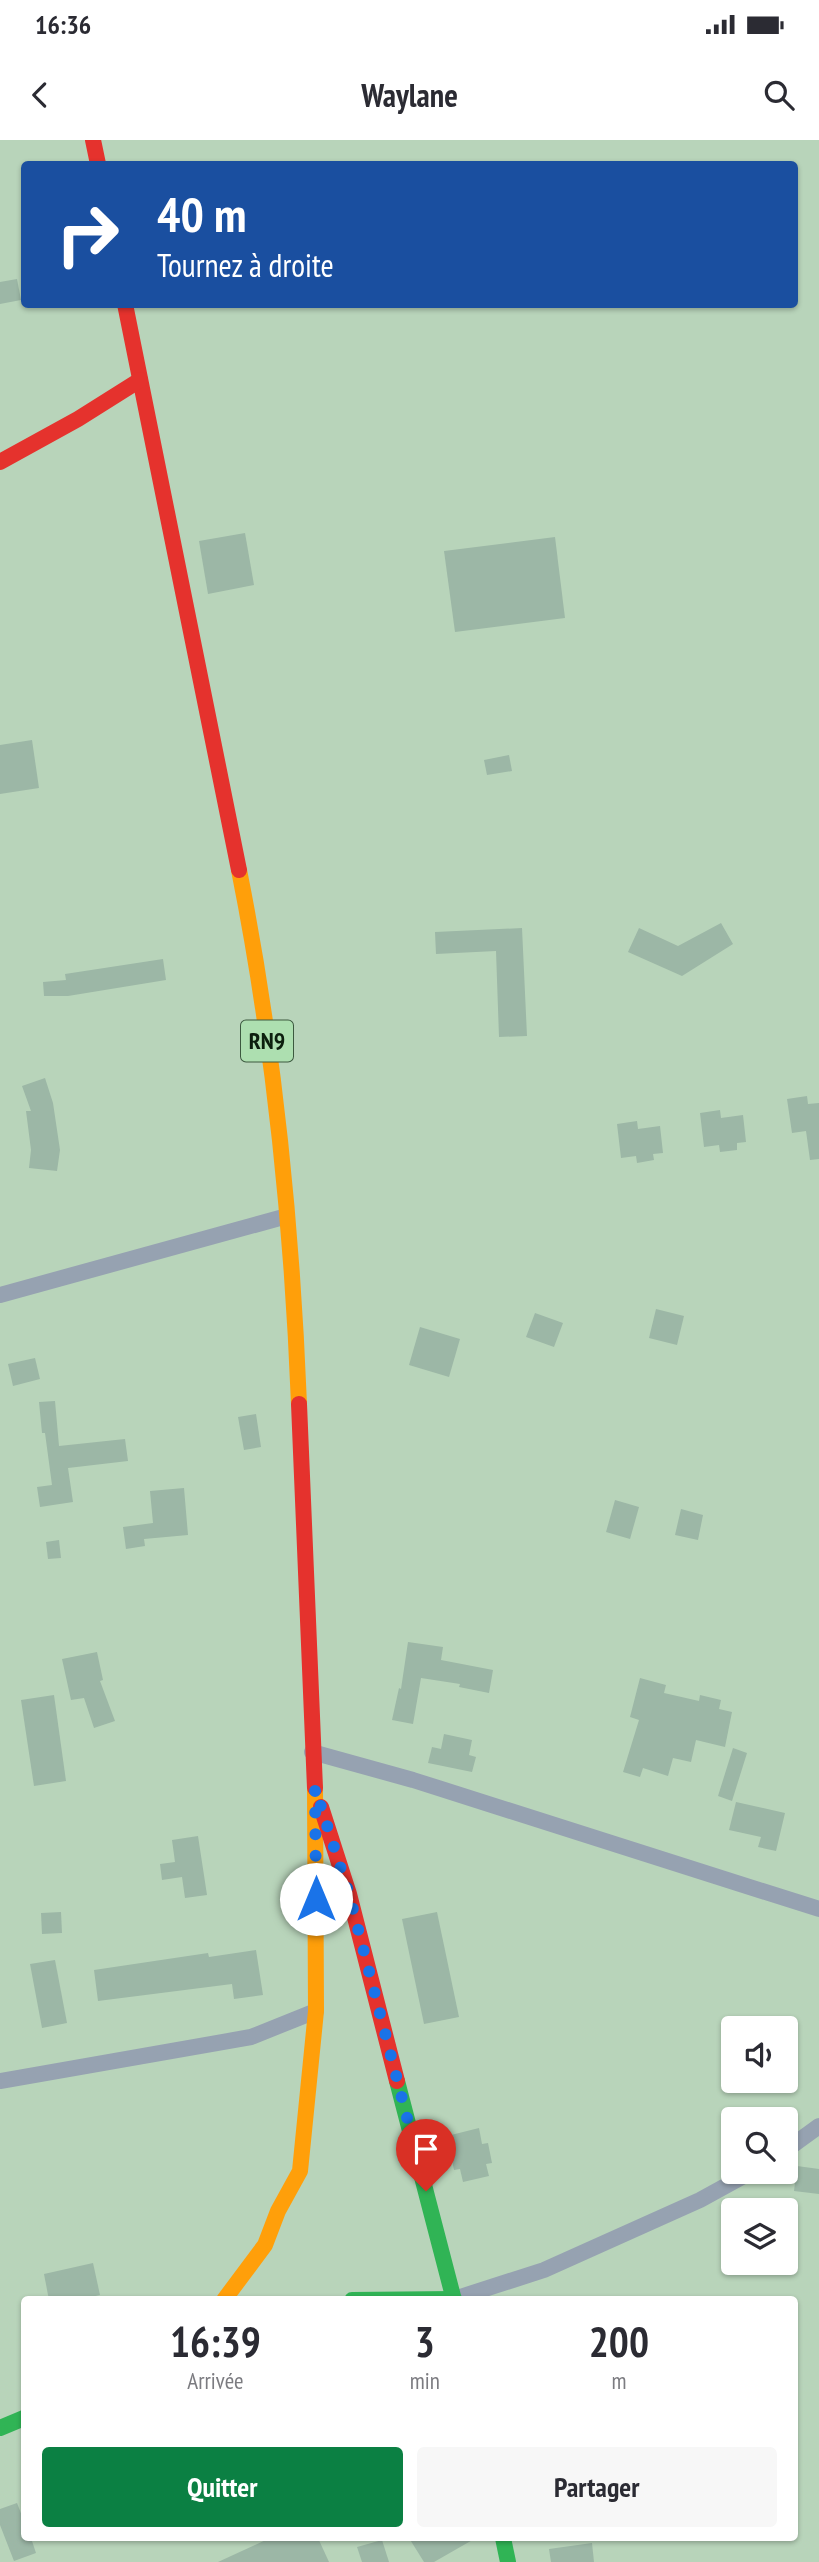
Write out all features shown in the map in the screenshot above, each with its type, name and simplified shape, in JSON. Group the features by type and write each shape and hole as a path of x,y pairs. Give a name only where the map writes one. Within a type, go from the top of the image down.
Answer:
{"main road":[{"path":"93,140 97,161"},
{"name":"RN9","path":"126,308 249,924 276,1100 295,1301 315,1788"},
{"path":"0,462 78,419 140,380"},
{"path":"227,2296 265,2245 278,2211 300,2171 316,2011 315,1788"},
{"path":"315,1788 349,1894 453,2296"},
{"path":"0,2427 21,2419"},
{"path":"504,2541 508,2562"}],"street":[{"path":"0,1295 287,1216"},
{"path":"312,1752 413,1780 819,1909"},
{"path":"0,2081 251,2037 316,2011"},
{"path":"798,2141 819,2126"},
{"path":"463,2296 544,2270 700,2200 729,2184"}],"building":[{"path":"17,279 21,300 0,304 0,282"},
{"path":"245,533 254,585 208,594 199,541"},
{"path":"555,537 565,618 455,632 444,551"},
{"path":"32,740 39,788 0,794 0,745"},
{"path":"509,755 512,771 487,775 484,760"},
{"path":"721,923 733,944 682,976 628,952 639,928 678,946"},
{"path":"522,928 527,1036 499,1037 496,951 436,954 435,932"},
{"path":"163,959 166,980 68,996 44,996 43,982 66,980 65,974"},
{"path":"45,1078 53,1103 60,1150 57,1171 29,1168 31,1150 26,1111 31,1111 22,1086"},
{"path":"807,1096 808,1104 819,1103 819,1159 810,1160 806,1131 792,1133 787,1099"},
{"path":"720,1110 721,1118 743,1115 746,1142 737,1143 737,1150 720,1152 719,1145 704,1147 700,1113"},
{"path":"637,1121 638,1129 660,1126 663,1153 653,1154 654,1160 637,1163 636,1156 621,1158 617,1124"},
{"path":"656,1309 684,1316 677,1345 649,1338"},
{"path":"535,1313 563,1323 554,1347 526,1337"},
{"path":"420,1327 460,1339 449,1377 409,1365"},
{"path":"35,1358 40,1379 13,1386 8,1364"},
{"path":"55,1401 59,1446 125,1439 128,1461 68,1468 73,1502 40,1507 37,1487 52,1485 39,1402"},
{"path":"256,1414 261,1447 244,1450 238,1417"},
{"path":"184,1488 188,1535 144,1539 145,1546 126,1549 123,1527 153,1523 150,1491"},
{"path":"615,1500 639,1507 630,1539 606,1532"},
{"path":"681,1509 703,1515 698,1540 675,1535"},
{"path":"59,1540 61,1558 48,1559 46,1542"},
{"path":"408,1642 443,1647 441,1660 493,1670 489,1693 459,1687 460,1684 421,1678 413,1724 392,1720 399,1688 401,1689"},
{"path":"97,1652 103,1680 100,1681 115,1721 94,1728 84,1698 71,1700 62,1659"},
{"path":"640,1678 666,1685 664,1693 699,1701 700,1695 721,1700 719,1709 732,1712 725,1747 696,1740 691,1762 673,1758 668,1776 643,1768 640,1777 623,1772 639,1720 630,1717"},
{"path":"54,1695 66,1781 34,1786 21,1700"},
{"path":"444,1734 472,1740 469,1755 476,1757 472,1772 428,1763 432,1747 441,1749"},
{"path":"733,1748 747,1753 732,1801 718,1796"},
{"path":"736,1802 785,1813 776,1851 758,1847 761,1837 729,1830"},
{"path":"198,1836 207,1895 185,1898 182,1877 162,1880 160,1864 175,1862 172,1840"},
{"path":"61,1912 62,1933 42,1934 41,1913"},
{"path":"437,1912 459,2017 424,2024 402,1919"},
{"path":"256,1950 263,1995 234,1999 232,1984 98,2001 94,1970 208,1953 209,1957"},
{"path":"55,1960 67,2023 42,2028 30,1964"},
{"path":"479,2128 482,2144 488,2143 492,2163 486,2164 489,2176 463,2182 460,2169 454,2170 449,2146 453,2145 451,2135"},
{"path":"798,2166 819,2169 819,2194 794,2191 795,2184 798,2184"},
{"path":"93,2263 100,2295 48,2296 44,2274"},
{"path":"17,2503 21,2513 21,2541 32,2541 36,2553 14,2561 0,2525 0,2509"},
{"path":"264,2541 319,2541 329,2562 218,2562"},
{"path":"382,2541 389,2562 362,2562 357,2547"},
{"path":"411,2541 471,2541 434,2562 424,2562"},
{"path":"592,2543 594,2562 551,2562 549,2549"}],"traffic: fast":[{"path":"397,2081 453,2296"},
{"path":"0,2428 21,2419"},
{"path":"504,2541 508,2562"}],"traffic: slow":[{"path":"239,870 262,1002 280,1136 292,1270 299,1404"},
{"path":"227,2296 265,2245 278,2211 300,2171 316,2011 315,1788"}],"traffic: jam":[{"path":"93,140 97,161"},
{"path":"126,308 239,870"},
{"path":"0,462 78,419 140,380"},
{"path":"299,1404 315,1788"},
{"path":"321,1807 349,1894 397,2081"}],"route":[{"path":"316,1899 315,1788 349,1894 426,2191"}]}
